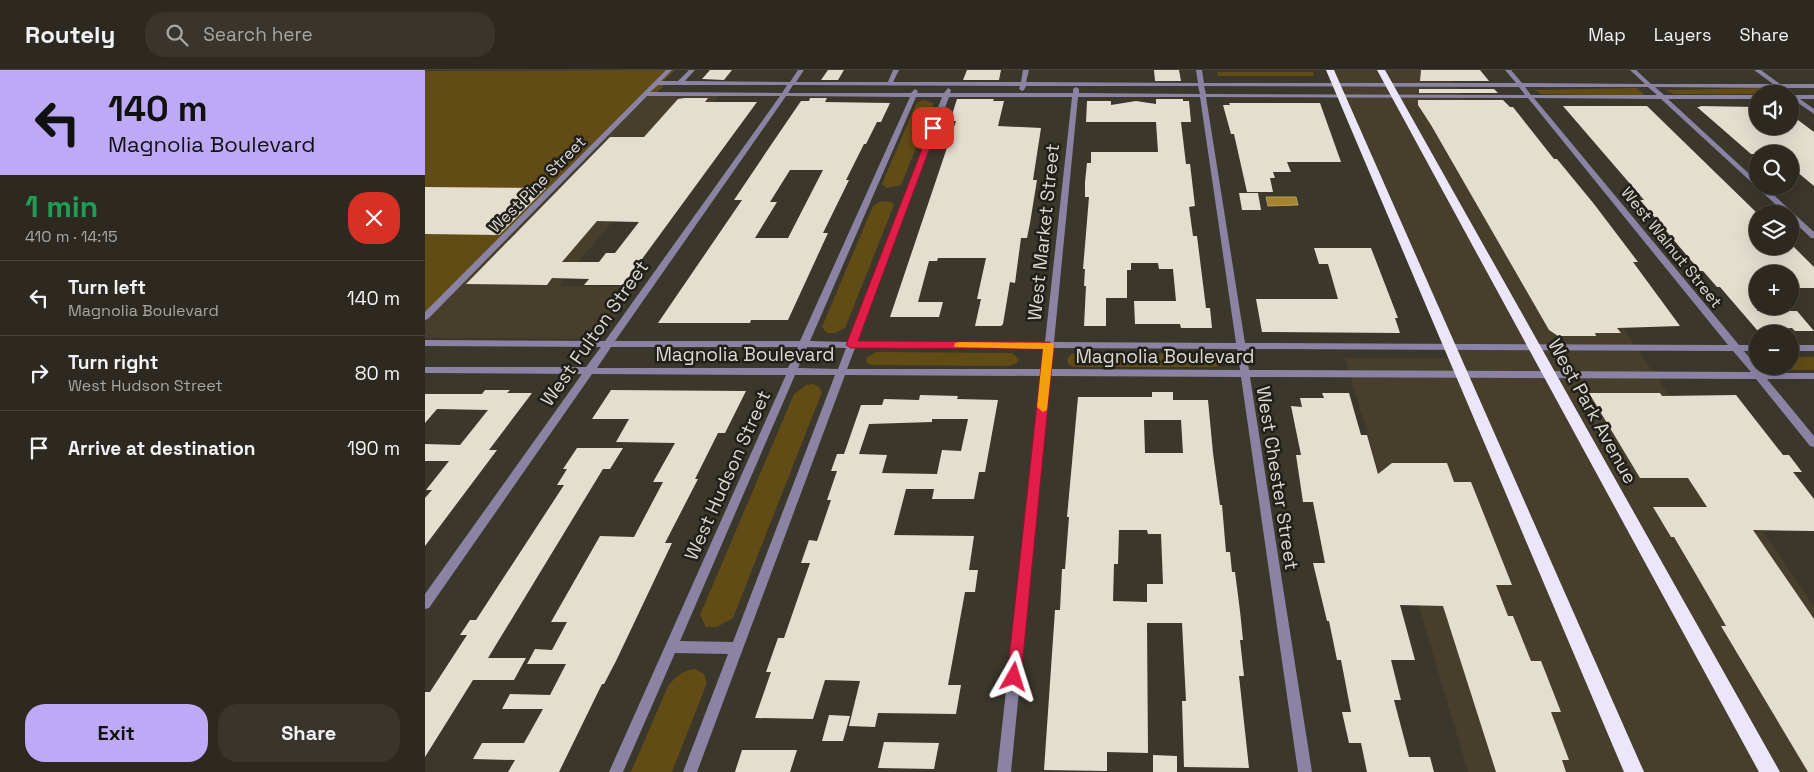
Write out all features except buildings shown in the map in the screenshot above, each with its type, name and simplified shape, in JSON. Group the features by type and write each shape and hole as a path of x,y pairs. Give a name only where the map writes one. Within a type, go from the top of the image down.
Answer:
{"highway":[{"path":"1330,70 1634,772"},
{"name":"West Park Avenue","path":"1381,70 1770,772"}],"street":[{"name":"West Pine Street","path":"425,317 669,70"},
{"path":"680,83 692,70"},
{"name":"West Fulton Street","path":"425,604 801,70"},
{"path":"890,83 897,70"},
{"path":"1020,95 1026,70"},
{"name":"West Chester Street","path":"1199,70 1305,772"},
{"name":"West Walnut Street","path":"1508,70 1814,443"},
{"path":"1633,70 1749,176"},
{"path":"1757,70 1778,85"},
{"path":"656,83 1201,84 1338,90 1395,95 1749,97"},
{"name":"West Hudson Street","path":"616,772 919,83"},
{"path":"691,772 950,83"},
{"name":"West Market Street","path":"1004,772 1077,84"},
{"path":"645,94 1203,95 1338,90 1389,84 1749,86"},
{"path":"1799,86 1814,86"},
{"path":"1799,96 1814,97"},
{"path":"1799,101 1814,112"},
{"path":"1770,195 1814,236"},
{"name":"Magnolia Boulevard","path":"425,343 1749,348"},
{"path":"1799,348 1814,348"},
{"name":"Magnolia Boulevard","path":"425,370 1814,376"},
{"path":"671,647 737,648"}],"shaded area":[{"path":"675,70 662,82 666,83 655,94 646,95 425,319 425,71"},
{"path":"1330,70 1446,70 1814,606 1814,772 1468,772 1345,358 1450,358"},
{"path":"1217,72 1313,72 1314,76 1218,76"},
{"path":"1637,88 1645,96 1541,94 1535,90"},
{"path":"1749,88 1749,94 1674,94 1666,90"},
{"path":"646,94 720,95 558,286 638,287 600,339 425,338 425,319"},
{"path":"923,100 934,103 901,185 887,188 882,184 916,104"},
{"path":"1266,197 1296,197 1298,205 1268,206"},
{"path":"881,201 891,202 894,205 845,328 835,333 827,333 822,327 873,206"},
{"path":"876,352 1012,353 1019,359 1017,363 1009,366 872,365 867,363 866,358"},
{"path":"1075,353 1211,354 1218,356 1221,360 1219,366 1212,367 1076,367 1069,365 1067,360 1070,355"},
{"path":"1799,357 1814,357 1814,370 1799,370"},
{"path":"813,384 819,387 822,392 733,618 717,627 706,627 700,615 794,394 806,385"},
{"path":"695,669 704,674 707,683 672,772 631,772 668,686 683,672"}],"slow traffic":[{"path":"959,345 1049,345 1043,407"}],"route":[{"path":"933,128 851,345 1049,345 1014,677"}]}
